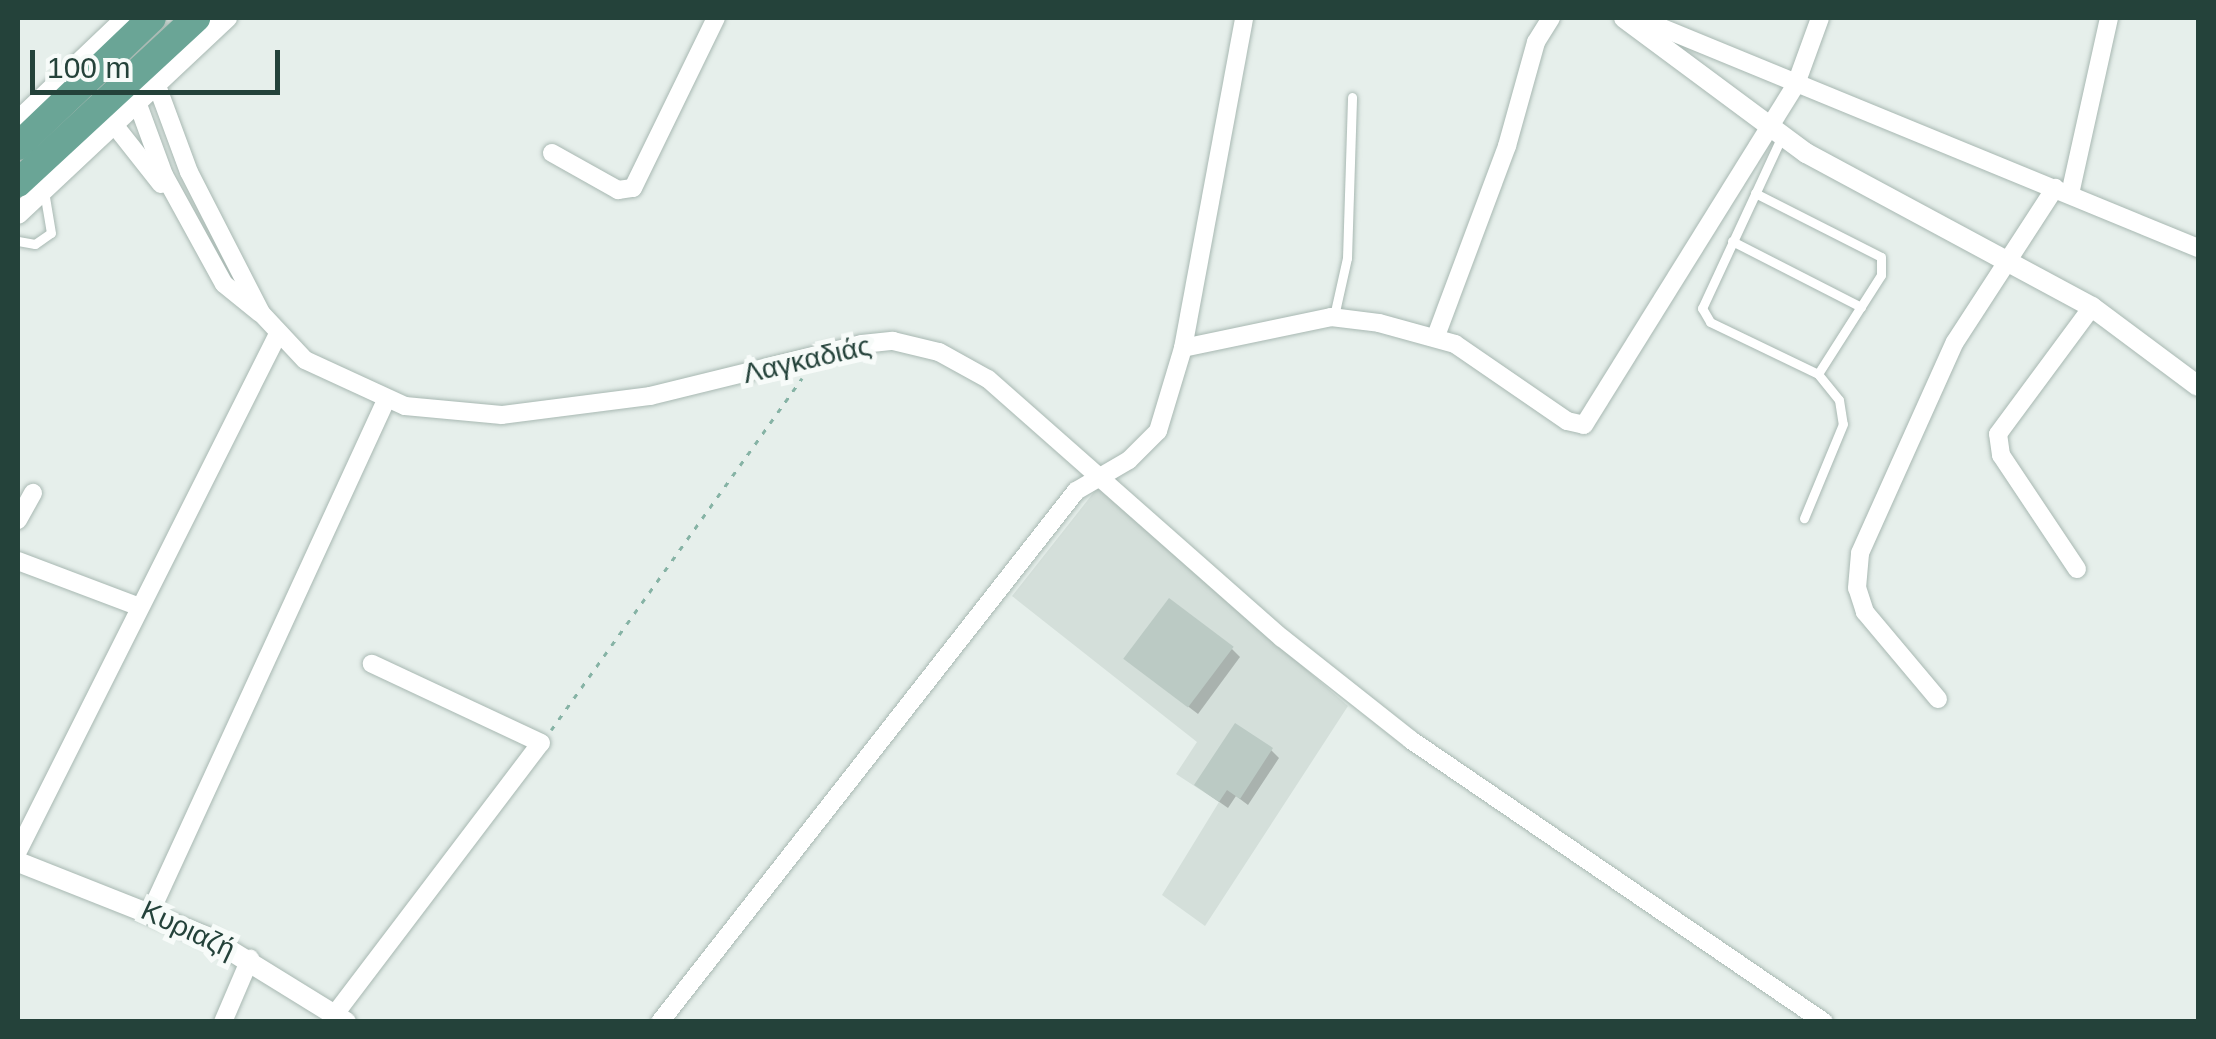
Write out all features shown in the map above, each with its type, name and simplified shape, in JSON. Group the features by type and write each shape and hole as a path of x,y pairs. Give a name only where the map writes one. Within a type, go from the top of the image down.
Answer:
{"main road":[{"path":"18,146 152,18"},
{"path":"30,186 196,18"}],"street":[{"path":"18,121 126,18"},
{"path":"18,214 30,186 112,122 227,18"},
{"path":"552,153 618,190 636,184 716,18"},
{"path":"660,1022 1064,506 1083,484 1129,460 1158,431 1183,348 1244,18"},
{"path":"1436,336 1506,146 1536,42 1551,18"},
{"path":"1624,18 2198,248"},
{"path":"1183,348 1334,316 1436,336 1567,421 1588,424 1776,132 1820,18"},
{"path":"1938,698 1865,612 1858,561 1949,353 2062,191 2109,18"},
{"path":"1647,24 1776,132 1860,186 2092,307 2198,386"},
{"name":"Λαγκαδιάς","path":"160,91 189,172 261,313 277,336 304,360 386,400 435,412 532,413 680,390 821,353 892,342 939,352 988,379 1282,638 1411,740 1824,1022"},
{"name":"Λαγκαδιάς","path":"136,99 179,206 226,287 261,313"},
{"name":"Λαγκαδιάς","path":"112,122 179,206"},
{"path":"2078,569 2001,454 1998,434 2092,307"},
{"path":"18,851 137,606 277,336"},
{"path":"150,911 386,400"},
{"path":"18,520 33,493"},
{"path":"18,561 137,606"},
{"path":"340,1018 541,743 372,664"},
{"name":"Κυριαζή","path":"18,862 150,911 250,959 340,1018"},
{"path":"223,1022 250,959"}],"lane":[{"path":"1334,316 1348,243 1352,97"},
{"path":"1776,132 1756,193 1703,302 1706,318 1818,374 1839,400 1842,424 1804,518"},
{"path":"18,241 34,244 51,233 30,186"},
{"path":"1756,193 1881,257 1881,275 1818,374"},
{"path":"1732,241 1861,307"}],"path":[{"path":"541,743 821,353"}],"shaded area":[{"path":"1098,487 1348,706 1205,926 1162,895 1219,802 1176,774 1197,742 1012,596"}],"building":[{"path":"1169,598 1234,647 1188,707 1123,659"},
{"path":"1235,723 1273,748 1240,799 1227,790 1219,802 1194,785"}]}
